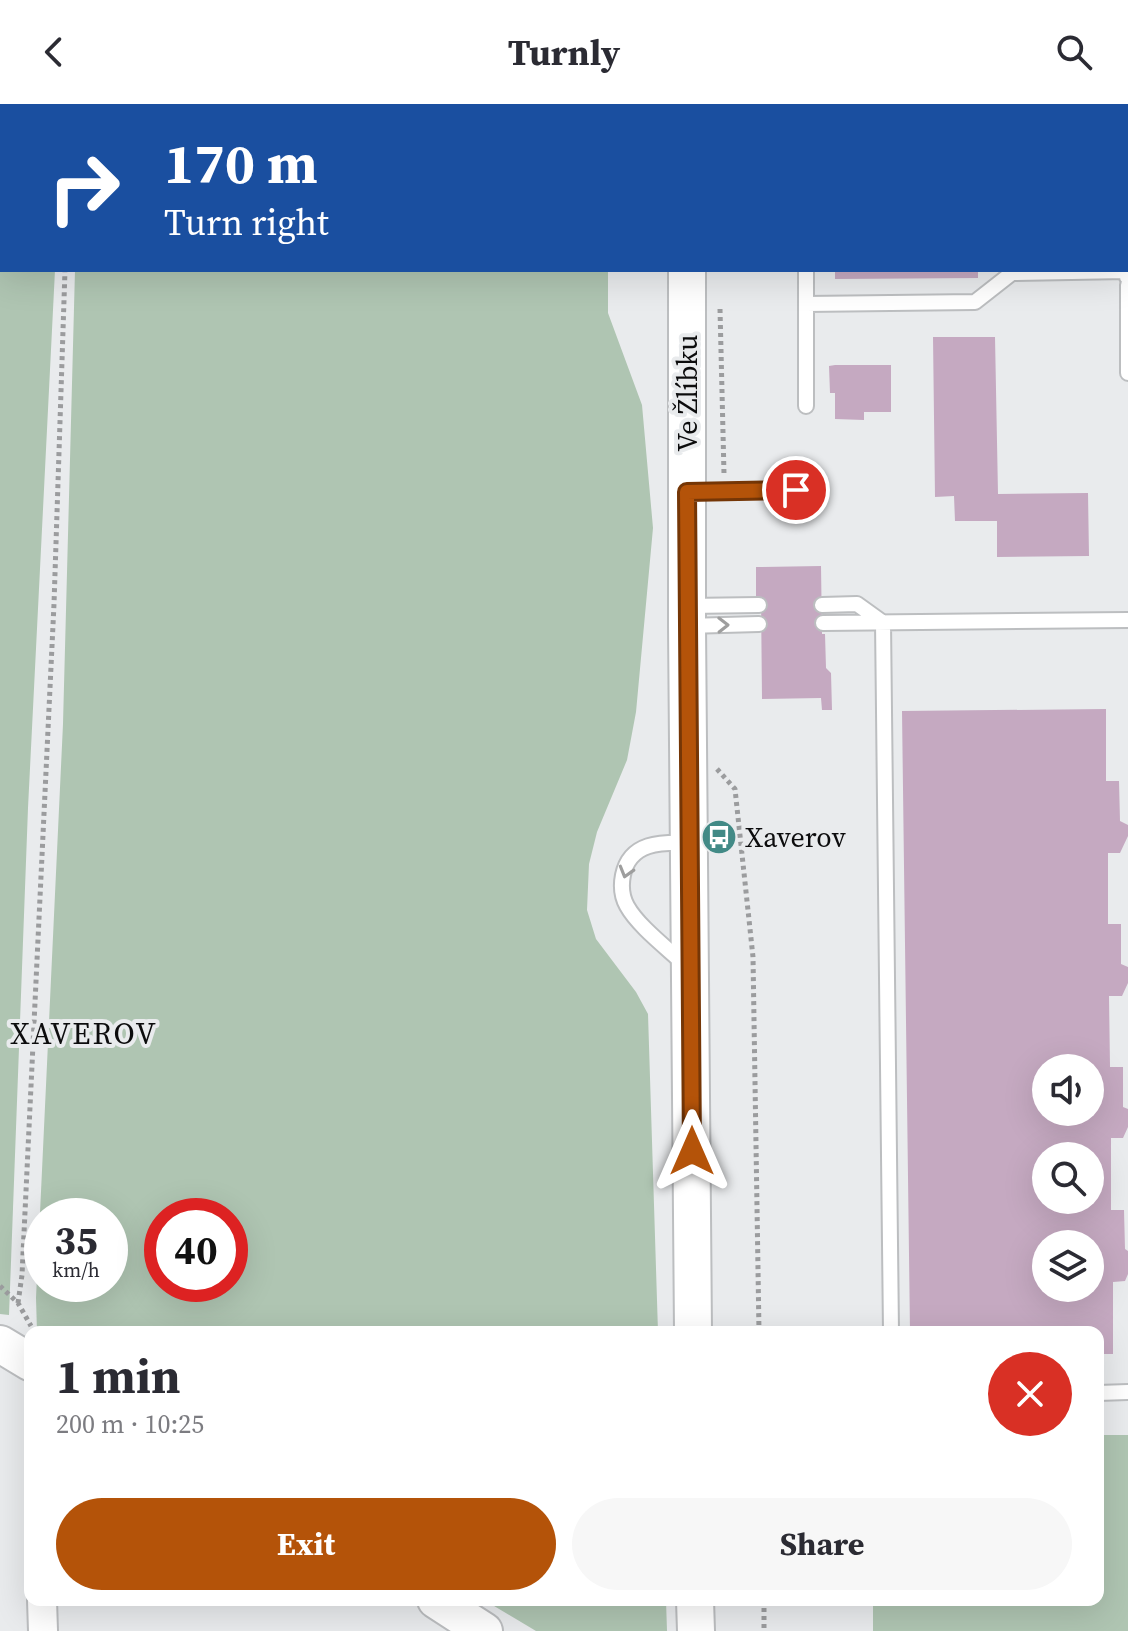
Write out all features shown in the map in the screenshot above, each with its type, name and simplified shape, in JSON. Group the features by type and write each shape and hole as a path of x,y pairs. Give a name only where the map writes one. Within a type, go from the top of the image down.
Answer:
{"street":[{"name":"Ve Žlíbku","path":"687,272 693,1326"},
{"path":"0,1344 24,1358"},
{"path":"42,1606 43,1631"},
{"path":"445,1606 484,1631"},
{"path":"695,1606 696,1631"}],"lane":[{"path":"806,272 806,406"},
{"path":"806,304 975,302 1012,273 1127,280 1128,373"},
{"path":"687,492 796,490"},
{"path":"822,605 857,604 883,622"},
{"path":"687,616 759,605"},
{"path":"687,616 759,624"},
{"path":"823,623 1128,620"},
{"path":"883,622 891,1326"},
{"path":"689,843 664,842 643,847 626,864 622,883 627,907 690,970"},
{"path":"1104,1393 1128,1392"}],"path":[{"path":"18,1303 22,1275 48,752 65,272"},
{"path":"720,302 724,491"},
{"path":"688,737 735,789 753,957 759,1326"},
{"path":"0,1286 18,1303 30,1326"},
{"path":"764,1606 764,1631"}],"green space":[{"path":"0,272 55,272 28,808 9,1315 0,1314"},
{"path":"75,272 608,272 608,313 642,405 653,528 636,712 627,760 597,832 589,864 587,910 596,939 636,992 648,1014 658,1326 37,1326 36,1302 128,1302 128,1198 41,1198 63,724"},
{"path":"1104,1435 1128,1435 1128,1631 873,1631 873,1606 1104,1606"},
{"path":"494,1606 666,1606 667,1631 536,1631"}],"building":[{"path":"835,272 978,272 978,278 835,279"},
{"path":"933,337 995,337 998,494 1088,493 1089,556 997,557 997,521 955,521 954,496 935,497"},
{"path":"891,365 891,412 864,412 864,420 835,419 835,393 830,393 829,366"},
{"path":"821,566 822,634 825,634 826,668 831,673 832,710 822,710 821,698 762,699 761,599 756,599 756,567"},
{"path":"1106,709 1106,781 1119,781 1120,821 1128,825 1128,836 1120,853 1108,853 1108,924 1121,924 1121,964 1128,967 1128,983 1122,996 1109,996 1110,1067 1123,1067 1123,1107 1128,1109 1128,1127 1123,1138 1111,1138 1111,1210 1124,1210 1125,1249 1128,1251 1125,1281 1113,1282 1113,1354 1104,1354 1104,1326 910,1326 902,711"}],"place":[{"name":"Xaverov","path":"719,837"}],"district":[{"name":"XAVEROV","path":"84,1034"}],"route":[{"path":"692,1151 687,492 796,490"}]}
